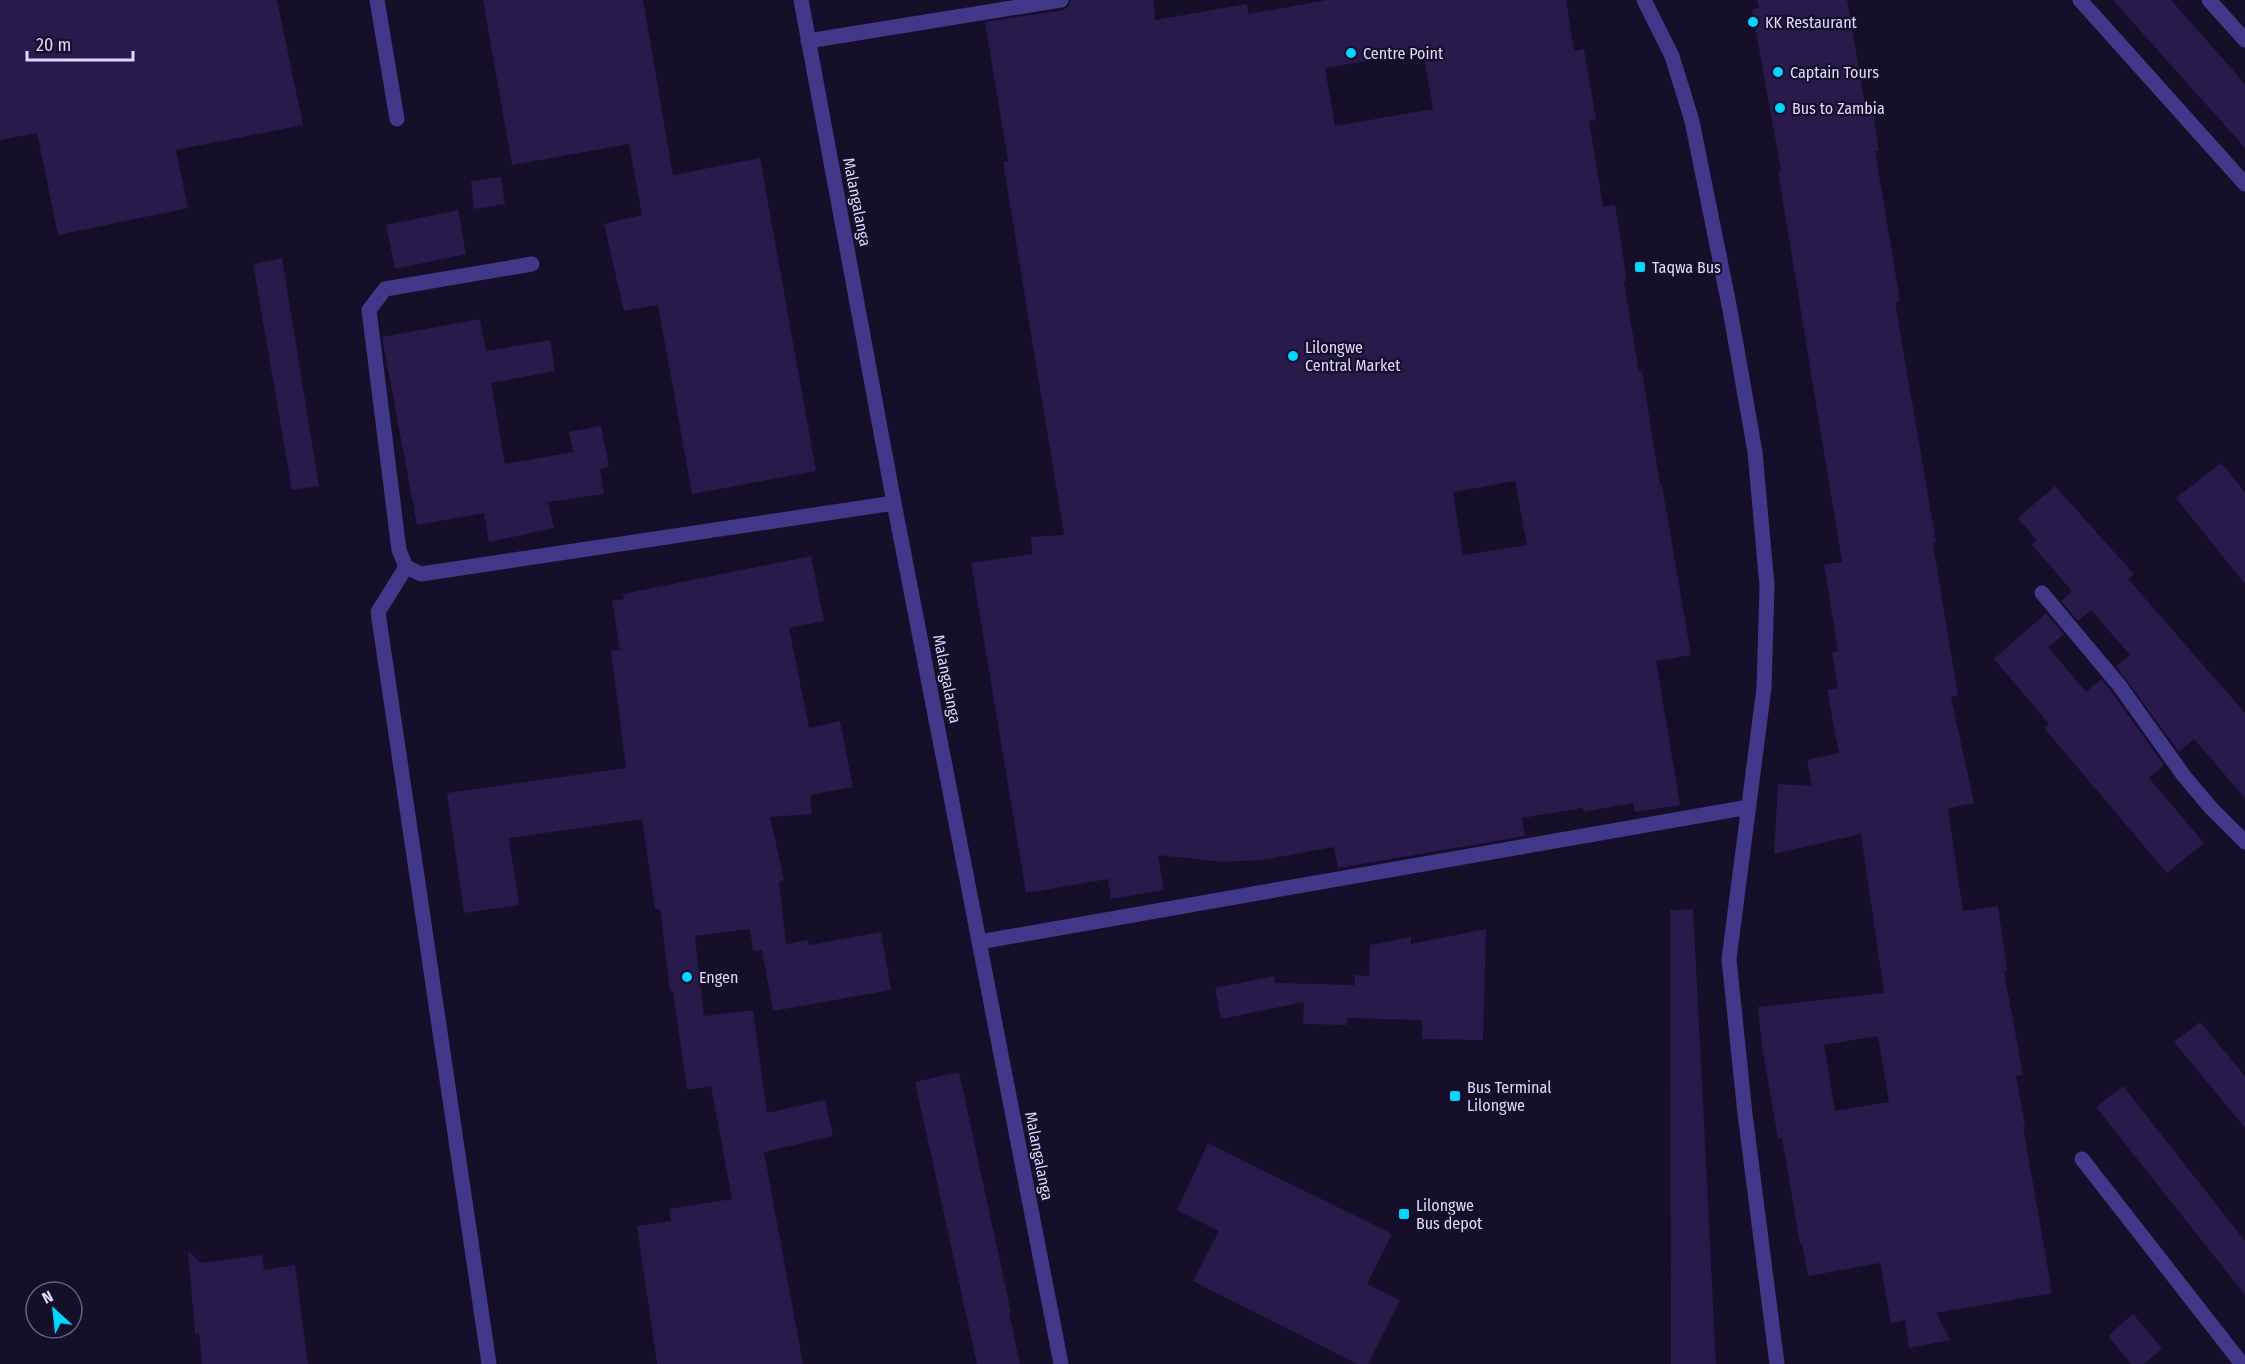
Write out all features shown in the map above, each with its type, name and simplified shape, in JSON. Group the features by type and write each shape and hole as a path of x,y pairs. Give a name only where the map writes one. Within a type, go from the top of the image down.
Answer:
{"street":[{"path":"376,0 397,119"},
{"name":"Malangalanga","path":"801,0 894,503 1061,1364"},
{"path":"808,41 1061,0"},
{"path":"1644,0 1672,56 1692,121 1730,310 1755,452 1767,586 1764,688 1729,959 1745,1114 1777,1364"},
{"path":"2080,0 2245,184"},
{"path":"2209,0 2245,40"},
{"path":"532,264 385,289 369,310 399,550 406,567 421,574 894,503"},
{"path":"406,567 378,612 489,1364"},
{"path":"2042,592 2119,685 2184,776 2211,808 2245,842"},
{"path":"979,942 1749,807"},
{"path":"2082,1159 2242,1364"}],"building":[{"path":"0,0 277,0 303,125 176,150 188,208 58,235 37,133 0,140"},
{"path":"483,0 643,0 673,175 760,158 816,471 692,494 658,305 624,311 604,224 642,215 629,144 512,165"},
{"name":"Lilongwe Central Market","path":"1071,0 1154,0 1155,20 1247,4 1248,14 1328,0 1566,0 1574,51 1584,49 1596,120 1589,121 1603,207 1615,205 1627,281 1624,281 1639,372 1642,371 1691,655 1656,661 1680,805 1635,812 1633,803 1583,812 1583,808 1522,818 1525,836 1338,868 1334,847 1261,860 1223,862 1158,855 1164,890 1111,899 1108,879 1026,893 971,563 1032,554 1031,537 1064,535 1003,162 1008,161 985,22 1063,10 1068,7","holes":["1423,52 1433,109 1335,126 1325,68","1515,481 1527,545 1463,555 1453,492"]},
{"path":"1757,0 1847,0 1865,103 1871,102 1879,151 1875,151 1900,301 1895,302 1936,542 1933,543 1958,696 1951,697 1974,803 1948,808 1963,911 1998,906 2007,971 2004,971 2023,1075 2016,1076 2052,1293 1936,1313 1950,1340 1909,1348 1905,1320 1891,1323 1880,1263 1808,1276 1802,1243 1800,1244 1782,1138 1778,1139 1762,1046 1758,1007 1884,993 1861,834 1774,854 1778,784 1812,786 1807,760 1839,753 1827,690 1838,688 1832,652 1838,651 1824,565 1842,562 1778,171 1781,171 1752,9 1759,8","holes":["1878,1036 1889,1102 1835,1111 1824,1045"]},
{"path":"2113,0 2171,0 2245,84 2245,148"},
{"path":"501,177 505,204 474,209 471,181"},
{"path":"458,210 466,254 395,269 386,225"},
{"path":"282,258 319,486 292,490 253,264"},
{"path":"480,319 486,351 550,340 555,371 491,383 505,464 573,452 569,432 601,426 609,467 600,469 604,494 548,502 554,528 489,542 484,513 417,525 382,337"},
{"path":"2221,463 2245,492 2245,584 2176,498"},
{"path":"2055,486 2134,574 2128,579 2245,713 2245,798 2194,739 2179,752 2116,666 2130,655 2091,610 2078,621 2061,601 2072,591 2032,545 2037,541 2018,518"},
{"path":"811,556 824,621 789,628 809,728 840,721 853,787 810,795 812,814 770,817 784,880 779,882 786,944 808,940 809,945 881,932 891,990 773,1011 762,950 753,951 750,929 695,936 704,1016 753,1010 767,1113 825,1100 833,1136 764,1152 803,1364 657,1364 637,1226 671,1221 669,1209 732,1199 711,1086 687,1090 673,991 670,991 660,909 655,909 642,819 509,838 519,905 464,913 447,793 626,768 611,651 620,650 612,601 624,599 623,594"},
{"path":"2046,613 2064,634 2048,647 2086,692 2101,679 2111,691 2164,765 2149,778 2204,843 2167,873 2044,728 2049,724 1994,659"},
{"path":"1693,909 1716,1364 1671,1364 1670,910"},
{"path":"1486,929 1483,1040 1422,1039 1422,1020 1347,1018 1347,1025 1303,1024 1304,1002 1221,1019 1215,988 1274,976 1275,983 1355,985 1355,975 1369,976 1370,945 1411,937 1411,944"},
{"path":"2200,1022 2245,1076 2245,1128 2174,1042"},
{"path":"959,1072 1011,1312 1009,1313 1020,1364 977,1364 915,1082"},
{"path":"2123,1086 2245,1241 2245,1295 2096,1107"},
{"path":"1208,1143 1392,1234 1367,1284 1400,1300 1368,1364 1357,1364 1193,1281 1219,1231 1177,1210"},
{"path":"188,1251 201,1263 262,1255 264,1270 295,1265 308,1364 202,1364 199,1333 195,1334"},
{"path":"2133,1314 2162,1349 2144,1364 2131,1364 2108,1336"}],"place":[{"name":"KK Restaurant","path":"1753,22"},
{"name":"Centre Point","path":"1351,53"},
{"name":"Captain Tours","path":"1778,72"},
{"name":"Bus to Zambia","path":"1780,108"},
{"name":"Taqwa Bus","path":"1640,267"},
{"name":"Lilongwe Central Market","path":"1293,356"},
{"name":"Engen","path":"687,977"},
{"name":"Bus Terminal Lilongwe","path":"1455,1096"},
{"name":"Lilongwe Bus depot","path":"1404,1214"}]}
